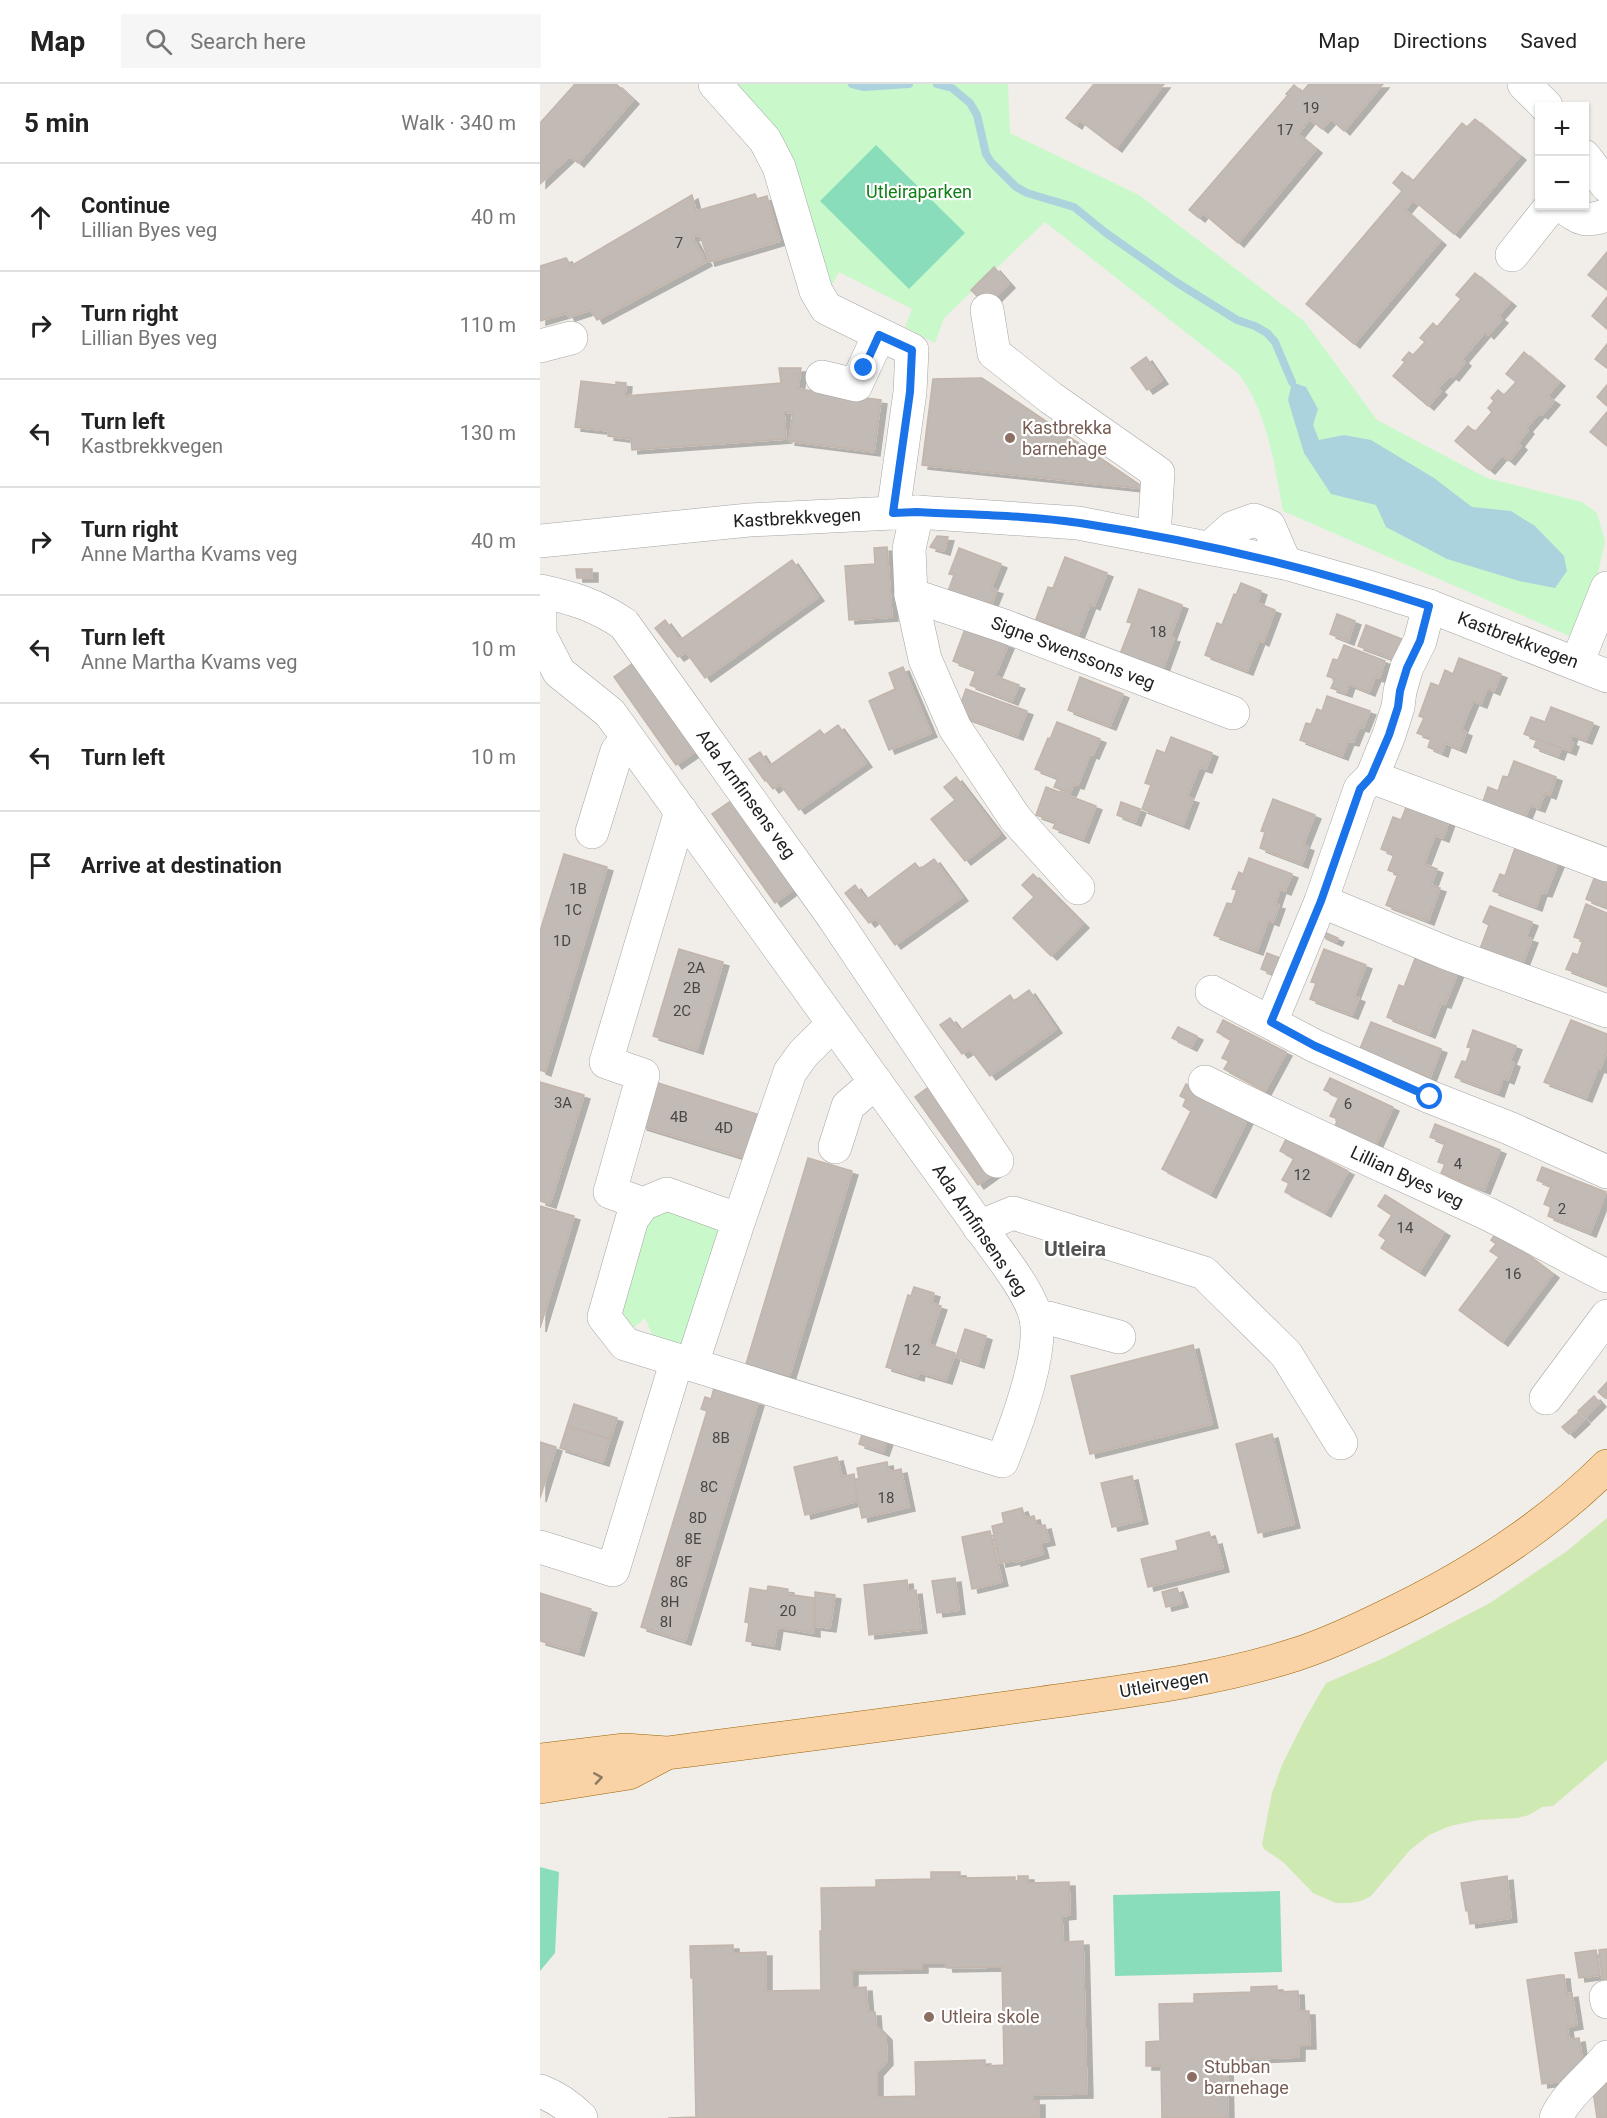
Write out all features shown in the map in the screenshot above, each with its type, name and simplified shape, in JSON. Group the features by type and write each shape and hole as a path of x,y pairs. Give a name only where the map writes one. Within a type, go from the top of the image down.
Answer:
{"main road":[{"name":"Utleirvegen","path":"540,1760 626,1750 667,1753 926,1720 1121,1691 1231,1671 1296,1654 1386,1616 1464,1575 1514,1543 1564,1504 1607,1466"},
{"name":"Utleirvegen","path":"540,1787 629,1773 667,1753"}],"street":[{"path":"715,84 765,140 779,167 816,291 826,308 912,350 905,512 911,595 924,659 955,728 1015,818 1078,888"},
{"path":"1524,84 1542,102"},
{"path":"1589,163 1607,186"},
{"path":"1512,255 1548,210"},
{"path":"1568,210 1580,219 1607,215"},
{"path":"987,310 994,353 1051,398 1158,472 1154,536"},
{"path":"822,377 856,385 879,335"},
{"path":"540,346 571,338"},
{"name":"Kastbrekkvegen","path":"540,541 748,520 905,512 1078,523 1285,563 1362,585 1429,606 1607,676"},
{"path":"1577,663 1607,588"},
{"name":"Ada Arnfinsens veg","path":"540,591 603,609 624,624 834,918 997,1161"},
{"name":"Signe Swenssons veg","path":"911,595 1004,626 1233,713"},
{"name":"Ada Arnfinsens veg","path":"540,597 540,635 559,672 610,713 1023,1289 1036,1318 1036,1347 1022,1410 1002,1461 626,1344 604,1317 632,1219 643,1204"},
{"path":"1271,1022 1321,901 1360,789 1371,777 1395,717 1407,668 1420,641 1429,606"},
{"path":"592,832 617,751 629,740"},
{"path":"1371,777 1607,865"},
{"path":"681,811 606,1062 643,1075 610,1192 643,1204 667,1194 740,1220"},
{"path":"1321,901 1449,954 1607,1011"},
{"path":"1212,992 1315,1046 1607,1172"},
{"path":"540,1547 613,1570 684,1362 740,1220 790,1072 833,1024"},
{"path":"835,1147 848,1106 876,1082"},
{"name":"Lillian Byes veg","path":"1205,1082 1286,1122 1389,1167 1607,1276"},
{"path":"979,1227 1013,1213 1204,1273 1286,1354 1341,1443"},
{"path":"1036,1318 1048,1317 1119,1337"},
{"path":"1546,1398 1607,1317"},
{"path":"1606,1997 1607,2002"},
{"path":"1556,2118 1569,2096 1593,2074 1607,2057"},
{"path":"540,2091 564,2104 581,2118"}],"green space":[{"name":"Utleiraparken","path":"730,84 1008,84 1010,133 1139,195 1304,321 1377,420 1487,478 1582,502 1597,513 1605,541 1596,582 1574,638 1283,511 1273,457 1263,422 1249,389 1239,374 1045,222 944,318 935,343 905,327 912,309 839,272 829,290"},
{"path":"876,145 965,233 909,289 820,201"},
{"path":"665,1207 717,1223 725,1233 691,1343 667,1347 656,1344 645,1318 632,1329 612,1323 644,1215"},
{"path":"1607,1518 1607,1760 1553,1806 1542,1807 1529,1815 1517,1818 1479,1820 1450,1826 1429,1835 1410,1850 1371,1896 1361,1901 1336,1903 1313,1893 1283,1862 1264,1849 1262,1844 1272,1793 1282,1765 1326,1683 1386,1657 1490,1603 1567,1551"},
{"path":"540,1867 559,1872 555,1953 540,1971"},
{"path":"1280,1891 1282,1972 1115,1976 1113,1895"}],"water":[{"path":"1292,382 1306,387 1318,409 1313,425 1319,440 1344,435 1371,440 1434,478 1472,507 1511,511 1535,526 1564,556 1567,571 1555,588 1519,581 1447,559 1386,527 1376,505 1331,494 1304,453 1288,400"}],"building":[{"path":"575,84 616,84 633,100 578,163 570,156 540,184 540,123"},
{"path":"1094,84 1164,84 1116,148 1079,120 1076,125 1066,118"},
{"path":"1309,84 1383,84 1344,131 1331,119 1322,129 1310,119 1298,134 1316,149 1238,243 1203,213 1199,218 1189,210 1288,95 1286,94 1294,85 1302,92"},
{"path":"1475,119 1520,156 1454,234 1413,200 1405,210 1440,241 1354,344 1306,304 1402,191 1393,183 1402,172 1413,181 1462,123 1467,127"},
{"path":"755,194 757,199 767,196 780,241 709,262 700,235 692,237 706,262 597,320 591,310 569,317 567,313 540,321 540,266 566,258 571,266 692,195 696,211"},
{"path":"1607,252 1607,290 1588,275"},
{"path":"994,267 1009,284 987,306 971,290"},
{"path":"1475,273 1510,302 1498,316 1502,319 1488,335 1485,332 1462,359 1465,362 1453,377 1450,375 1438,388 1441,391 1428,406 1393,376 1405,362 1402,360 1409,352 1413,355 1425,342 1420,338 1433,323 1437,327 1461,299 1456,295"},
{"path":"1607,297 1607,329 1592,316"},
{"path":"1607,344 1607,368 1595,359"},
{"path":"1524,352 1559,382 1547,396 1554,401 1526,428 1528,430 1518,443 1521,446 1509,461 1502,455 1489,470 1455,441 1468,426 1475,432 1492,412 1488,408 1494,401 1491,398 1498,390 1504,395 1516,382 1506,374"},
{"path":"1146,357 1162,380 1147,390 1131,368"},
{"path":"779,368 801,368 798,389 881,400 874,452 789,441 793,413 784,412 786,439 632,450 631,439 608,436 609,431 575,427 581,381 616,385 616,382 626,383 625,396 781,383"},
{"path":"982,378 1146,489 922,465 933,379"},
{"path":"1607,385 1607,406 1597,397"},
{"path":"1607,412 1607,446 1590,432"},
{"path":"937,536 948,537 944,551 930,547"},
{"path":"887,547 892,617 849,620 845,566 875,564 874,548"},
{"path":"959,548 1001,564 991,588 997,590 990,607 948,591 954,575 949,574"},
{"path":"1065,557 1107,573 1094,606 1090,604 1078,635 1036,619 1048,587 1053,588"},
{"path":"792,560 818,597 705,678 686,652 678,657 655,628 665,620 680,640"},
{"path":"576,569 592,569 592,578 577,578"},
{"path":"1241,583 1261,591 1257,603 1275,610 1263,642 1259,640 1247,671 1205,655 1217,623 1222,625 1234,594 1236,595"},
{"path":"1139,589 1182,605 1170,637 1174,638 1162,671 1120,654 1132,623 1127,622"},
{"path":"1337,614 1355,621 1348,641 1330,634"},
{"path":"1366,625 1407,641 1399,661 1358,646"},
{"path":"965,629 1008,645 995,676 1019,685 1012,701 970,685 976,670 953,661"},
{"path":"1344,645 1385,661 1379,678 1375,677 1369,692 1349,684 1346,693 1331,688 1335,679 1327,676 1333,659 1338,660"},
{"path":"1459,658 1501,674 1494,691 1487,688 1481,704 1473,701 1461,730 1466,732 1460,749 1445,743 1442,753 1428,747 1431,738 1417,733 1424,718 1419,716 1431,683 1439,686 1445,670 1453,674"},
{"path":"633,663 696,751 676,765 614,677"},
{"path":"903,667 931,733 889,750 869,701 895,689 889,673"},
{"path":"1080,677 1123,694 1110,726 1068,710"},
{"path":"966,689 1027,711 1017,736 957,714"},
{"path":"1327,696 1370,711 1363,728 1359,727 1353,742 1348,741 1342,756 1300,740 1306,723 1311,724 1317,709 1322,711"},
{"path":"1551,707 1593,723 1586,740 1572,735 1570,741 1573,743 1570,751 1524,734 1531,717 1545,722"},
{"path":"1057,722 1100,739 1093,755 1090,754 1078,785 1074,784 1070,793 1054,787 1058,778 1035,769"},
{"path":"838,725 866,763 799,810 780,784 773,789 749,759 760,752 769,766 820,730 824,735"},
{"path":"1171,737 1212,753 1206,769 1199,767 1187,797 1193,799 1183,825 1142,809 1151,785 1145,783 1157,750 1165,753"},
{"path":"1537,739 1561,748 1558,756 1534,747"},
{"path":"1514,761 1556,777 1550,795 1545,793 1539,808 1530,805 1524,820 1482,804 1488,787 1498,791 1503,776 1508,777"},
{"path":"956,777 1000,834 965,861 931,819 955,800 944,787"},
{"path":"1046,787 1096,806 1083,839 1053,828 1056,822 1036,815"},
{"path":"1273,799 1315,815 1303,845 1308,847 1302,864 1260,848 1265,832 1261,831"},
{"path":"732,800 795,888 775,903 712,814"},
{"path":"1121,802 1140,809 1135,822 1117,815"},
{"path":"1407,805 1449,821 1443,838 1435,835 1424,864 1437,869 1431,885 1440,888 1428,921 1386,905 1398,874 1388,870 1394,854 1381,849 1393,817 1401,820"},
{"path":"1516,845 1559,861 1546,893 1541,892 1536,907 1493,891 1500,874 1505,876"},
{"path":"564,854 607,867 545,1072 540,1070 540,931"},
{"path":"1249,858 1292,874 1285,891 1280,889 1275,904 1279,905 1273,922 1268,920 1257,951 1214,935 1227,903 1232,904 1237,890 1232,889 1239,872 1243,874"},
{"path":"934,859 962,897 895,945 876,918 869,923 845,893 855,885 866,900 915,863 920,869"},
{"path":"1033,874 1083,924 1051,956 1013,918 1034,897 1022,885"},
{"path":"1595,876 1607,880 1607,907 1586,899"},
{"path":"1586,904 1607,913 1607,985 1566,969 1573,953 1578,955 1583,940 1574,937"},
{"path":"1490,906 1532,922 1526,937 1532,939 1522,965 1480,949 1489,925 1483,922"},
{"path":"1322,931 1338,938 1336,942 1320,935"},
{"path":"679,949 723,962 697,1050 653,1036"},
{"path":"1324,949 1366,965 1354,996 1359,998 1352,1015 1310,999 1316,983 1311,982"},
{"path":"1267,953 1280,958 1274,974 1261,969"},
{"path":"1416,956 1458,972 1445,1004 1441,1003 1429,1034 1387,1017 1399,985 1404,987"},
{"path":"1029,990 1056,1029 990,1076 970,1049 962,1054 940,1025 950,1018 960,1031 1010,995 1014,1001"},
{"path":"1223,1020 1286,1052 1265,1091 1224,1069 1229,1061 1222,1058 1231,1040 1217,1032"},
{"path":"1571,1020 1607,1034 1607,1051 1586,1098 1544,1082"},
{"path":"1371,1022 1441,1049 1430,1078 1359,1051"},
{"path":"1178,1027 1197,1036 1191,1047 1172,1038"},
{"path":"1473,1030 1516,1046 1510,1061 1514,1063 1508,1080 1503,1078 1498,1093 1455,1077 1462,1061 1466,1062 1471,1048 1467,1047"},
{"path":"1330,1078 1393,1107 1375,1147 1334,1128 1338,1119 1330,1116 1339,1097 1324,1090"},
{"path":"540,1082 584,1095 550,1204 540,1201"},
{"path":"655,1082 763,1116 749,1159 641,1126"},
{"path":"934,1083 997,1171 978,1185 915,1097"},
{"path":"1186,1084 1248,1118 1210,1194 1162,1169 1191,1111 1183,1106 1186,1099 1180,1096"},
{"path":"1435,1124 1500,1150 1484,1190 1441,1173 1445,1164 1438,1162 1445,1143 1430,1137"},
{"path":"1286,1139 1348,1171 1325,1213 1285,1192 1289,1183 1282,1180 1294,1158 1280,1151"},
{"path":"808,1158 852,1171 789,1377 746,1364"},
{"path":"1542,1167 1606,1192 1590,1233 1548,1216 1551,1207 1544,1204 1551,1186 1537,1180"},
{"path":"1385,1195 1444,1232 1419,1272 1381,1248 1386,1240 1379,1235 1392,1215 1378,1206"},
{"path":"540,1206 574,1216 540,1328"},
{"path":"1499,1229 1553,1274 1502,1342 1459,1310 1499,1257 1490,1251 1496,1244 1491,1240"},
{"path":"914,1287 934,1293 931,1303 941,1306 928,1344 955,1353 946,1380 919,1372 918,1377 886,1367 908,1295 911,1296"},
{"path":"965,1329 986,1336 978,1364 956,1357"},
{"path":"1193,1345 1212,1424 1090,1454 1071,1376"},
{"path":"1607,1382 1607,1396 1605,1398 1598,1392"},
{"path":"714,1388 758,1402 685,1641 641,1627 707,1411 701,1409 705,1397 711,1399"},
{"path":"1594,1396 1600,1403 1585,1418 1578,1411"},
{"path":"574,1404 617,1418 610,1439 567,1426"},
{"path":"1578,1413 1584,1420 1569,1434 1562,1427"},
{"path":"567,1426 610,1439 603,1462 560,1448"},
{"path":"864,1428 889,1435 883,1452 859,1444"},
{"path":"1272,1434 1294,1524 1258,1533 1236,1444"},
{"path":"540,1442 556,1447 540,1498"},
{"path":"837,1457 842,1477 854,1474 858,1501 805,1515 794,1467"},
{"path":"887,1462 889,1472 901,1469 909,1507 862,1518 854,1480 859,1479 857,1468"},
{"path":"1132,1476 1142,1520 1112,1527 1101,1483"},
{"path":"1022,1508 1025,1518 1034,1516 1037,1527 1045,1525 1049,1541 1040,1543 1043,1554 1015,1562 1015,1560 1000,1563 992,1526 1004,1523 1002,1513"},
{"path":"990,1531 1002,1582 972,1589 962,1537"},
{"path":"1209,1532 1212,1541 1216,1540 1223,1568 1148,1587 1141,1559 1178,1550 1176,1541"},
{"path":"955,1578 959,1610 937,1613 932,1581"},
{"path":"907,1580 908,1591 916,1590 921,1629 869,1635 864,1585"},
{"path":"768,1586 788,1589 787,1594 814,1598 814,1633 777,1627 774,1646 746,1641 749,1623 745,1622 750,1588 767,1591"},
{"path":"1177,1588 1182,1603 1166,1607 1162,1592"},
{"path":"815,1592 835,1595 830,1628 815,1626"},
{"path":"540,1593 591,1609 578,1652 540,1641"},
{"name":"Utleira skole","path":"931,1872 960,1872 960,1878 1015,1877 1015,1884 1018,1883 1018,1876 1028,1876 1028,1883 1069,1882 1070,1915 1062,1916 1063,1942 1083,1941 1087,2094 1033,2095 1033,2101 1039,2101 1039,2118 668,2118 696,2117 693,1978 691,1978 690,1946 733,1945 733,1953 766,1952 766,1991 821,1990 821,1888 876,1887 876,1880 931,1879","holes":["922,1963 946,1963 947,1968 1002,1967 1004,2065 985,2066 985,2060 915,2062 916,2096 877,2097 877,2072 887,2061 886,2036 876,2026 875,2012 868,2012 866,1987 852,1988 852,1970 922,1969"]},
{"path":"1507,1876 1511,1918 1470,1924 1461,1883"},
{"path":"1607,1949 1607,1981 1603,1981 1599,1950"},
{"path":"1596,1950 1600,1975 1579,1978 1575,1953"},
{"path":"1564,1975 1566,1994 1572,1993 1577,2025 1567,2027 1569,2040 1579,2038 1583,2065 1573,2066 1575,2079 1542,2084 1527,1980"},
{"path":"1277,1986 1277,1992 1298,1991 1299,2011 1309,2011 1310,2045 1299,2045 1299,2057 1227,2060 1228,2118 1162,2118 1161,2066 1146,2066 1146,2042 1160,2041 1159,2004 1194,2003 1194,1994 1251,1992 1251,1987"},
{"path":"1607,2082 1607,2118 1597,2118 1592,2084"}],"waterway":[{"path":"852,84 864,87 909,84"},
{"path":"937,84 952,88 970,103 977,115 986,154 1016,187 1027,193 1074,207 1106,233 1176,282 1237,320 1267,333 1275,342 1292,382"}],"place":[{"name":"Kastbrekka barnehage","path":"1010,438"},
{"name":"Utleira skole","path":"929,2017"},
{"name":"Stubban barnehage","path":"1192,2077"}],"district":[{"name":"Utleira","path":"1075,1249"}],"route":[{"path":"864,368 879,335 912,350 910,392 893,513 917,512 1078,523 1285,563 1429,606 1420,641 1407,668 1389,735 1371,777 1360,789 1321,901 1271,1022 1315,1046 1430,1097"}]}
